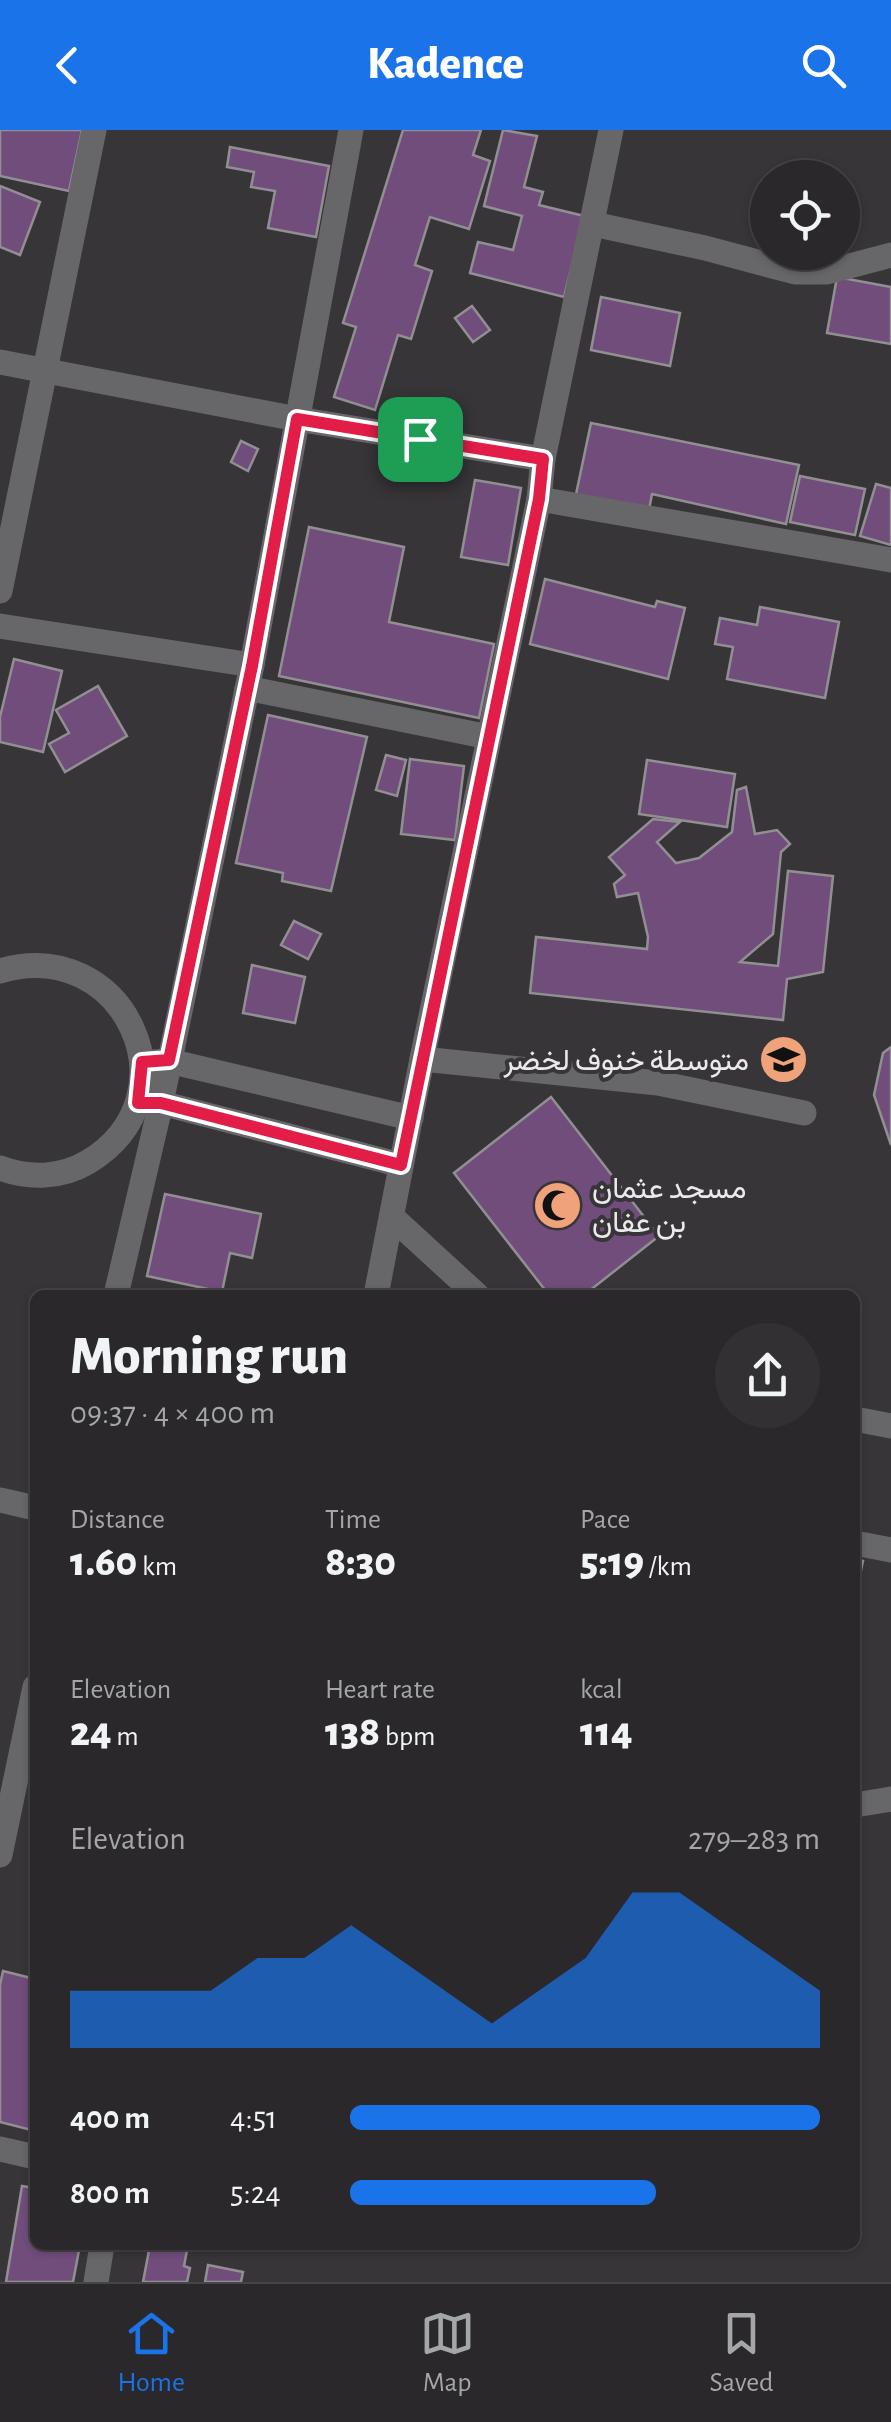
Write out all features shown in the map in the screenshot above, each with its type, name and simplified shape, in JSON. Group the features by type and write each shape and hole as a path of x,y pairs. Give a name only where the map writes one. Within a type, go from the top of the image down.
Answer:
{"street":[{"path":"0,591 94,130"},
{"path":"117,1290 149,1103 169,1060 250,677 350,130"},
{"path":"377,1290 611,130"},
{"path":"593,224 795,272 827,272 891,254"},
{"path":"0,362 297,419 543,459"},
{"path":"539,499 891,560"},
{"path":"0,626 250,677 489,737"},
{"path":"0,972 29,965 57,967 83,976 106,991 124,1011 136,1035 149,1103"},
{"path":"422,1058 658,1083 804,1113"},
{"path":"142,1062 169,1060 411,1118"},
{"path":"149,1103 401,1165"},
{"path":"0,1168 48,1176 78,1168 104,1152 149,1103"},
{"path":"393,1218 472,1290"},
{"path":"860,1419 891,1426"},
{"path":"0,1500 30,1507"},
{"path":"860,1544 891,1550"},
{"path":"0,1855 30,1714"},
{"path":"860,1803 891,1798"},
{"path":"0,2150 30,2156"},
{"path":"96,2282 101,2250"}],"building":[{"path":"0,130 82,130 69,191 0,176"},
{"path":"403,130 481,130 473,155 490,161 469,229 430,217 415,265 432,271 411,339 398,335 375,410 334,397 356,327 343,323"},
{"path":"503,130 537,136 524,187 543,192 539,205 584,216 564,297 470,273 478,242 513,250 522,216 484,206"},
{"path":"230,147 329,166 316,237 268,228 275,191 251,187 254,172 227,167"},
{"path":"0,186 40,202 20,255 0,247"},
{"path":"837,277 891,287 891,344 827,333"},
{"path":"601,297 680,313 670,366 591,350"},
{"path":"472,306 490,330 473,342 455,318"},
{"path":"591,423 799,465 786,524 652,494 648,515 575,499"},
{"path":"241,441 258,449 248,471 231,462"},
{"path":"800,476 865,489 855,535 790,522"},
{"path":"475,480 521,488 508,565 461,557"},
{"path":"876,484 891,488 891,545 860,536"},
{"path":"309,527 404,547 389,622 494,644 479,718 279,676"},
{"path":"545,579 655,607 657,601 685,608 668,679 530,644"},
{"path":"760,607 839,622 825,698 727,679 733,647 715,644 720,618 757,625"},
{"path":"14,659 62,671 43,752 0,742 0,717"},
{"path":"98,686 127,736 65,772 49,744 69,733 56,710"},
{"path":"268,715 367,737 331,891 282,881 283,873 236,863"},
{"path":"386,755 406,760 397,796 376,790"},
{"path":"410,759 464,766 455,840 401,834"},
{"path":"647,760 735,774 727,827 639,814"},
{"path":"746,787 755,834 777,830 790,844 781,852 773,934 740,962 778,966 788,871 833,876 823,972 787,979 783,1020 530,993 536,937 647,949 638,893 617,897 614,884 625,875 609,857 653,819 680,822 657,842 676,863 699,858 732,832 737,790"},
{"path":"294,921 321,934 308,959 281,945"},
{"path":"252,965 305,977 295,1023 243,1013"},
{"path":"891,1047 891,1145 874,1095 883,1053"},
{"name":"مسجد عثمان بن عفان","path":"551,1097 659,1236 590,1290 545,1290 454,1173"},
{"path":"165,1194 261,1214 252,1258 230,1253 222,1290 147,1276"},
{"path":"3,1971 30,1978 30,2130 0,2122"},
{"path":"22,2186 30,2187 30,2250 79,2250 73,2282 6,2282"},
{"path":"149,2250 187,2250 184,2266 190,2268 187,2282 143,2282"},
{"path":"208,2265 243,2272 241,2282 205,2282"}],"place":[{"name":"متوسطة خنوف لخضر","path":"784,1060"},
{"name":"مسجد عثمان بن عفان","path":"557,1205"}],"route":[{"path":"297,419 420,439 543,459 539,499 401,1165 161,1103 138,1103 142,1062 169,1060 252,666 297,419"}]}
